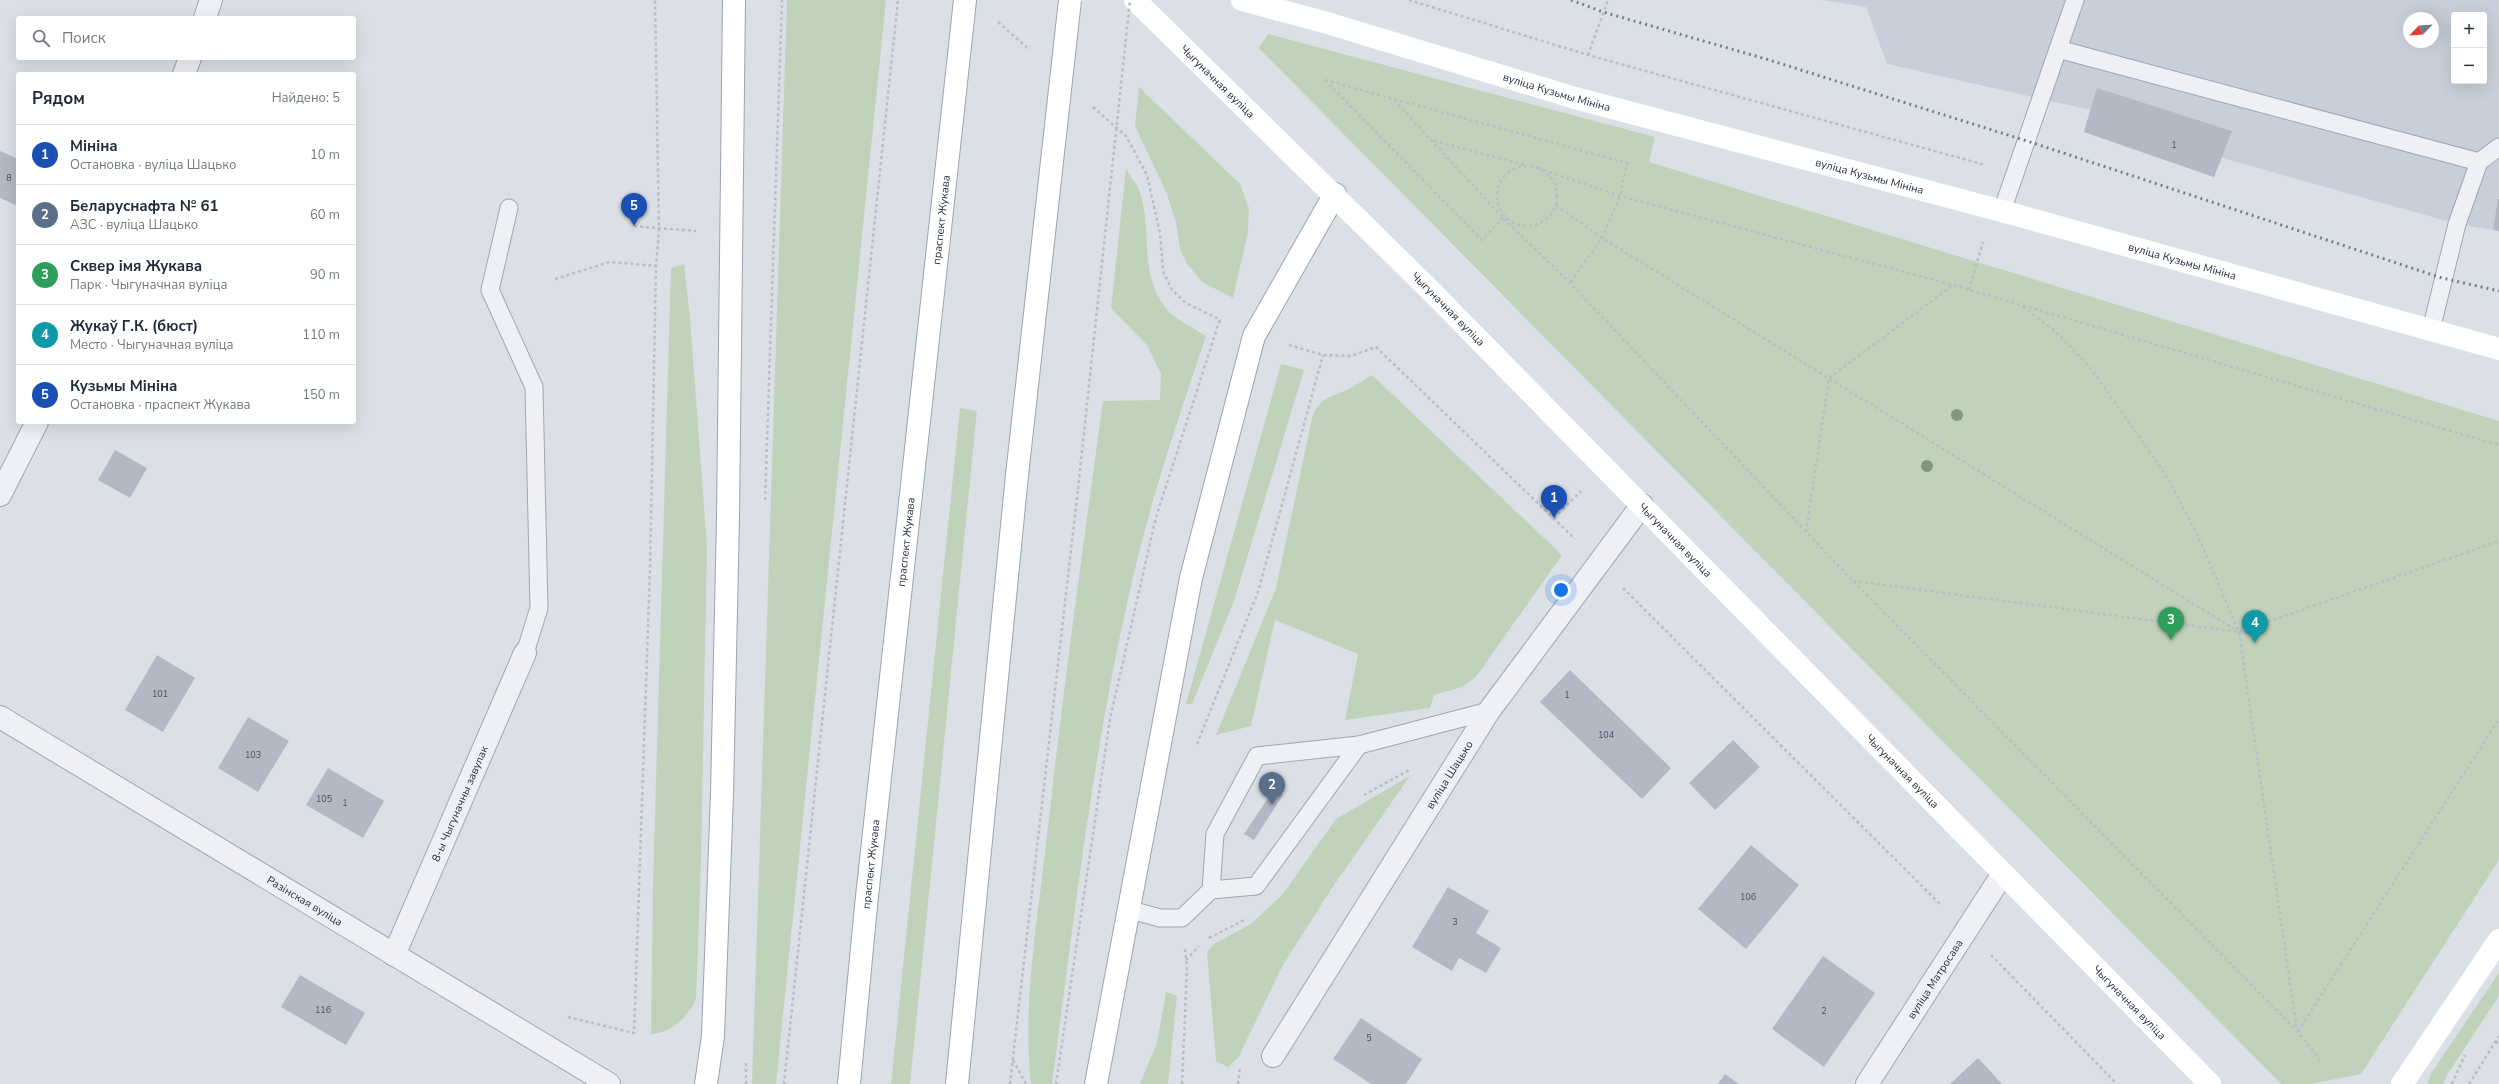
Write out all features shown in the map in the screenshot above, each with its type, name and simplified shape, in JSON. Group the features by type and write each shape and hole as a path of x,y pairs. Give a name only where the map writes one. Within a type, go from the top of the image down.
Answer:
{"main road":[{"path":"706,1084 713,1036 722,794 732,232 734,0"},
{"name":"праспект Жукава","path":"849,1084 914,465 966,0"},
{"path":"957,1084 1017,475 1070,0"},
{"name":"Чыгуначная вуліца","path":"1135,0 1335,194 1642,505 2002,875 2210,1084"},
{"name":"вуліца Кузьмы Мініна","path":"1242,0 1324,22 1576,98 1997,210 2499,349"},
{"path":"1096,1084 1191,578 1254,336 1335,194"},
{"path":"2402,1084 2499,940"}],"street":[{"path":"206,16 211,0"},
{"path":"185,72 189,60"},
{"path":"0,495 36,424"},
{"name":"вуліца Шацько","path":"1273,1056 1489,711 1642,505"},
{"name":"8-ы Чыгуначны завулак","path":"394,955 525,653"},
{"name":"Разінская вуліца","path":"0,717 609,1084"},
{"name":"вуліца Матросава","path":"1867,1084 2002,875"}],"lane":[{"path":"1997,210 2015,174 2075,0"},
{"path":"2058,49 2478,162"},
{"path":"2431,330 2442,278 2457,224 2478,162 2499,147"},
{"path":"509,208 490,290 534,387 539,608 525,653"},
{"path":"1211,890 1215,834 1257,756 1359,745 1489,711"},
{"path":"1128,909 1160,918 1182,918 1211,890 1256,886 1359,745"}],"path":[{"path":"634,1033 650,570 656,266 659,230 655,0"},
{"path":"784,1084 898,0"},
{"path":"1010,1084 1078,489 1130,0"},
{"path":"1409,0 1588,55 2015,174"},
{"path":"1588,55 1608,0"},
{"path":"997,21 1032,52"},
{"path":"1503,218 1482,240 1325,80 1394,100 1627,162 1620,196 1602,238 1570,283"},
{"path":"1394,100 1503,218 1510,223 1570,283 1852,580 2298,1032 2320,1060"},
{"path":"1091,105 1126,136 1147,175 1160,233 1163,271 1172,290 1186,303 1224,322"},
{"path":"1433,141 1538,168 1620,196 1953,285 2499,445"},
{"path":"1503,218 1497,205 1498,186 1510,171 1528,166"},
{"path":"1510,223 1529,227 1538,225 1552,213 1556,205 1557,196 1554,183 1546,172 1538,168"},
{"path":"1556,205 1602,238 2239,632"},
{"path":"1969,290 1997,210"},
{"path":"634,226 659,230 732,232"},
{"path":"555,279 610,262 656,266"},
{"path":"1806,532 1829,378 1953,285"},
{"path":"2021,305 2055,331 2089,366 2170,482 2198,534 2239,632 2298,1032"},
{"path":"1056,1084 1110,718 1156,517 1220,319"},
{"path":"1289,345 1323,355 1350,356 1376,347 1598,563 1967,930 2116,1084"},
{"path":"1196,747 1258,592 1323,355"},
{"path":"1852,580 2239,632 2499,540"},
{"path":"2298,1032 2499,719"},
{"path":"1182,918 1187,968 1182,1084"},
{"path":"2469,1084 2499,1036"},
{"path":"2496,1041 2499,1046"},
{"path":"2452,1084 2470,1048"},
{"path":"1013,1058 1026,1084"}],"shaded area":[{"path":"1821,0 2499,0 2499,231 2457,224 2222,158 2214,177 2084,132 2090,110 1887,64 1866,7"}],"green space":[{"path":"787,0 886,0 776,1084 752,1084"},
{"path":"1268,34 1655,137 1649,162 2499,421 2499,860 2361,1074 2311,1084 2281,1084 1259,48"},
{"path":"1139,87 1240,184 1249,208 1248,232 1233,298 1202,282 1186,262 1180,249 1176,223 1167,194 1135,126"},
{"path":"1126,169 1139,190 1144,208 1149,267 1157,295 1174,316 1206,336 1172,440 1141,545 1111,679 1099,746 1079,881 1052,1084 1031,1084 1028,1022 1032,960 1066,673 1103,401 1160,400 1161,374 1147,345 1111,308"},
{"path":"684,264 690,318 707,546 701,864 696,1000 678,1023 666,1031 651,1034 653,883 671,268"},
{"path":"1281,364 1304,370 1234,601 1192,704 1186,704"},
{"path":"1372,375 1562,555 1476,677 1462,687 1434,695 1430,708 1345,720 1358,654 1275,620 1251,726 1216,735 1276,588 1313,414 1321,403 1329,397 1351,388"},
{"path":"960,408 977,411 910,1084 891,1084"},
{"path":"1410,776 1332,888 1283,965 1238,1058 1228,1067 1216,1061 1207,952 1214,944 1251,924 1282,895 1336,819"},
{"path":"2499,973 2499,996 2447,1075 2443,1084 2427,1084 2432,1072"},
{"path":"1166,992 1177,996 1168,1084 1140,1084 1157,1043"}],"building":[{"path":"2097,88 2232,131 2214,177 2084,132"},
{"path":"0,151 16,158 16,205 0,198"},
{"path":"2499,199 2499,231 2493,230"},
{"path":"115,450 147,468 130,498 98,480"},
{"path":"157,655 195,678 163,732 125,710"},
{"path":"1570,670 1671,768 1642,799 1540,702"},
{"path":"248,717 289,741 258,792 218,768"},
{"path":"1733,740 1760,767 1715,810 1689,783"},
{"path":"328,768 384,801 363,838 306,805"},
{"path":"1274,789 1283,795 1254,840 1244,834"},
{"path":"1751,845 1799,885 1746,949 1698,909"},
{"path":"1448,887 1489,911 1476,933 1501,948 1486,973 1459,958 1452,971 1412,947"},
{"path":"1823,956 1875,993 1824,1067 1772,1029"},
{"path":"300,975 365,1013 346,1045 281,1007"},
{"path":"1361,1018 1422,1059 1406,1084 1371,1084 1333,1059"},
{"path":"1978,1058 2002,1084 1950,1084 1966,1069"},
{"path":"1725,1074 1739,1084 1718,1084"}],"railway":[{"path":"1571,0 1603,12 1766,59 2027,141 2442,278 2499,291"}],"place":[{"name":"Кузьмы Мініна","path":"634,226"},
{"name":"Мініна","path":"1554,518"},
{"name":"Сквер імя Жукава","path":"2171,640"},
{"name":"Жукаў Г.К. (бюст)","path":"2255,643"},
{"name":"Беларуснафта № 61","path":"1272,805"}]}
